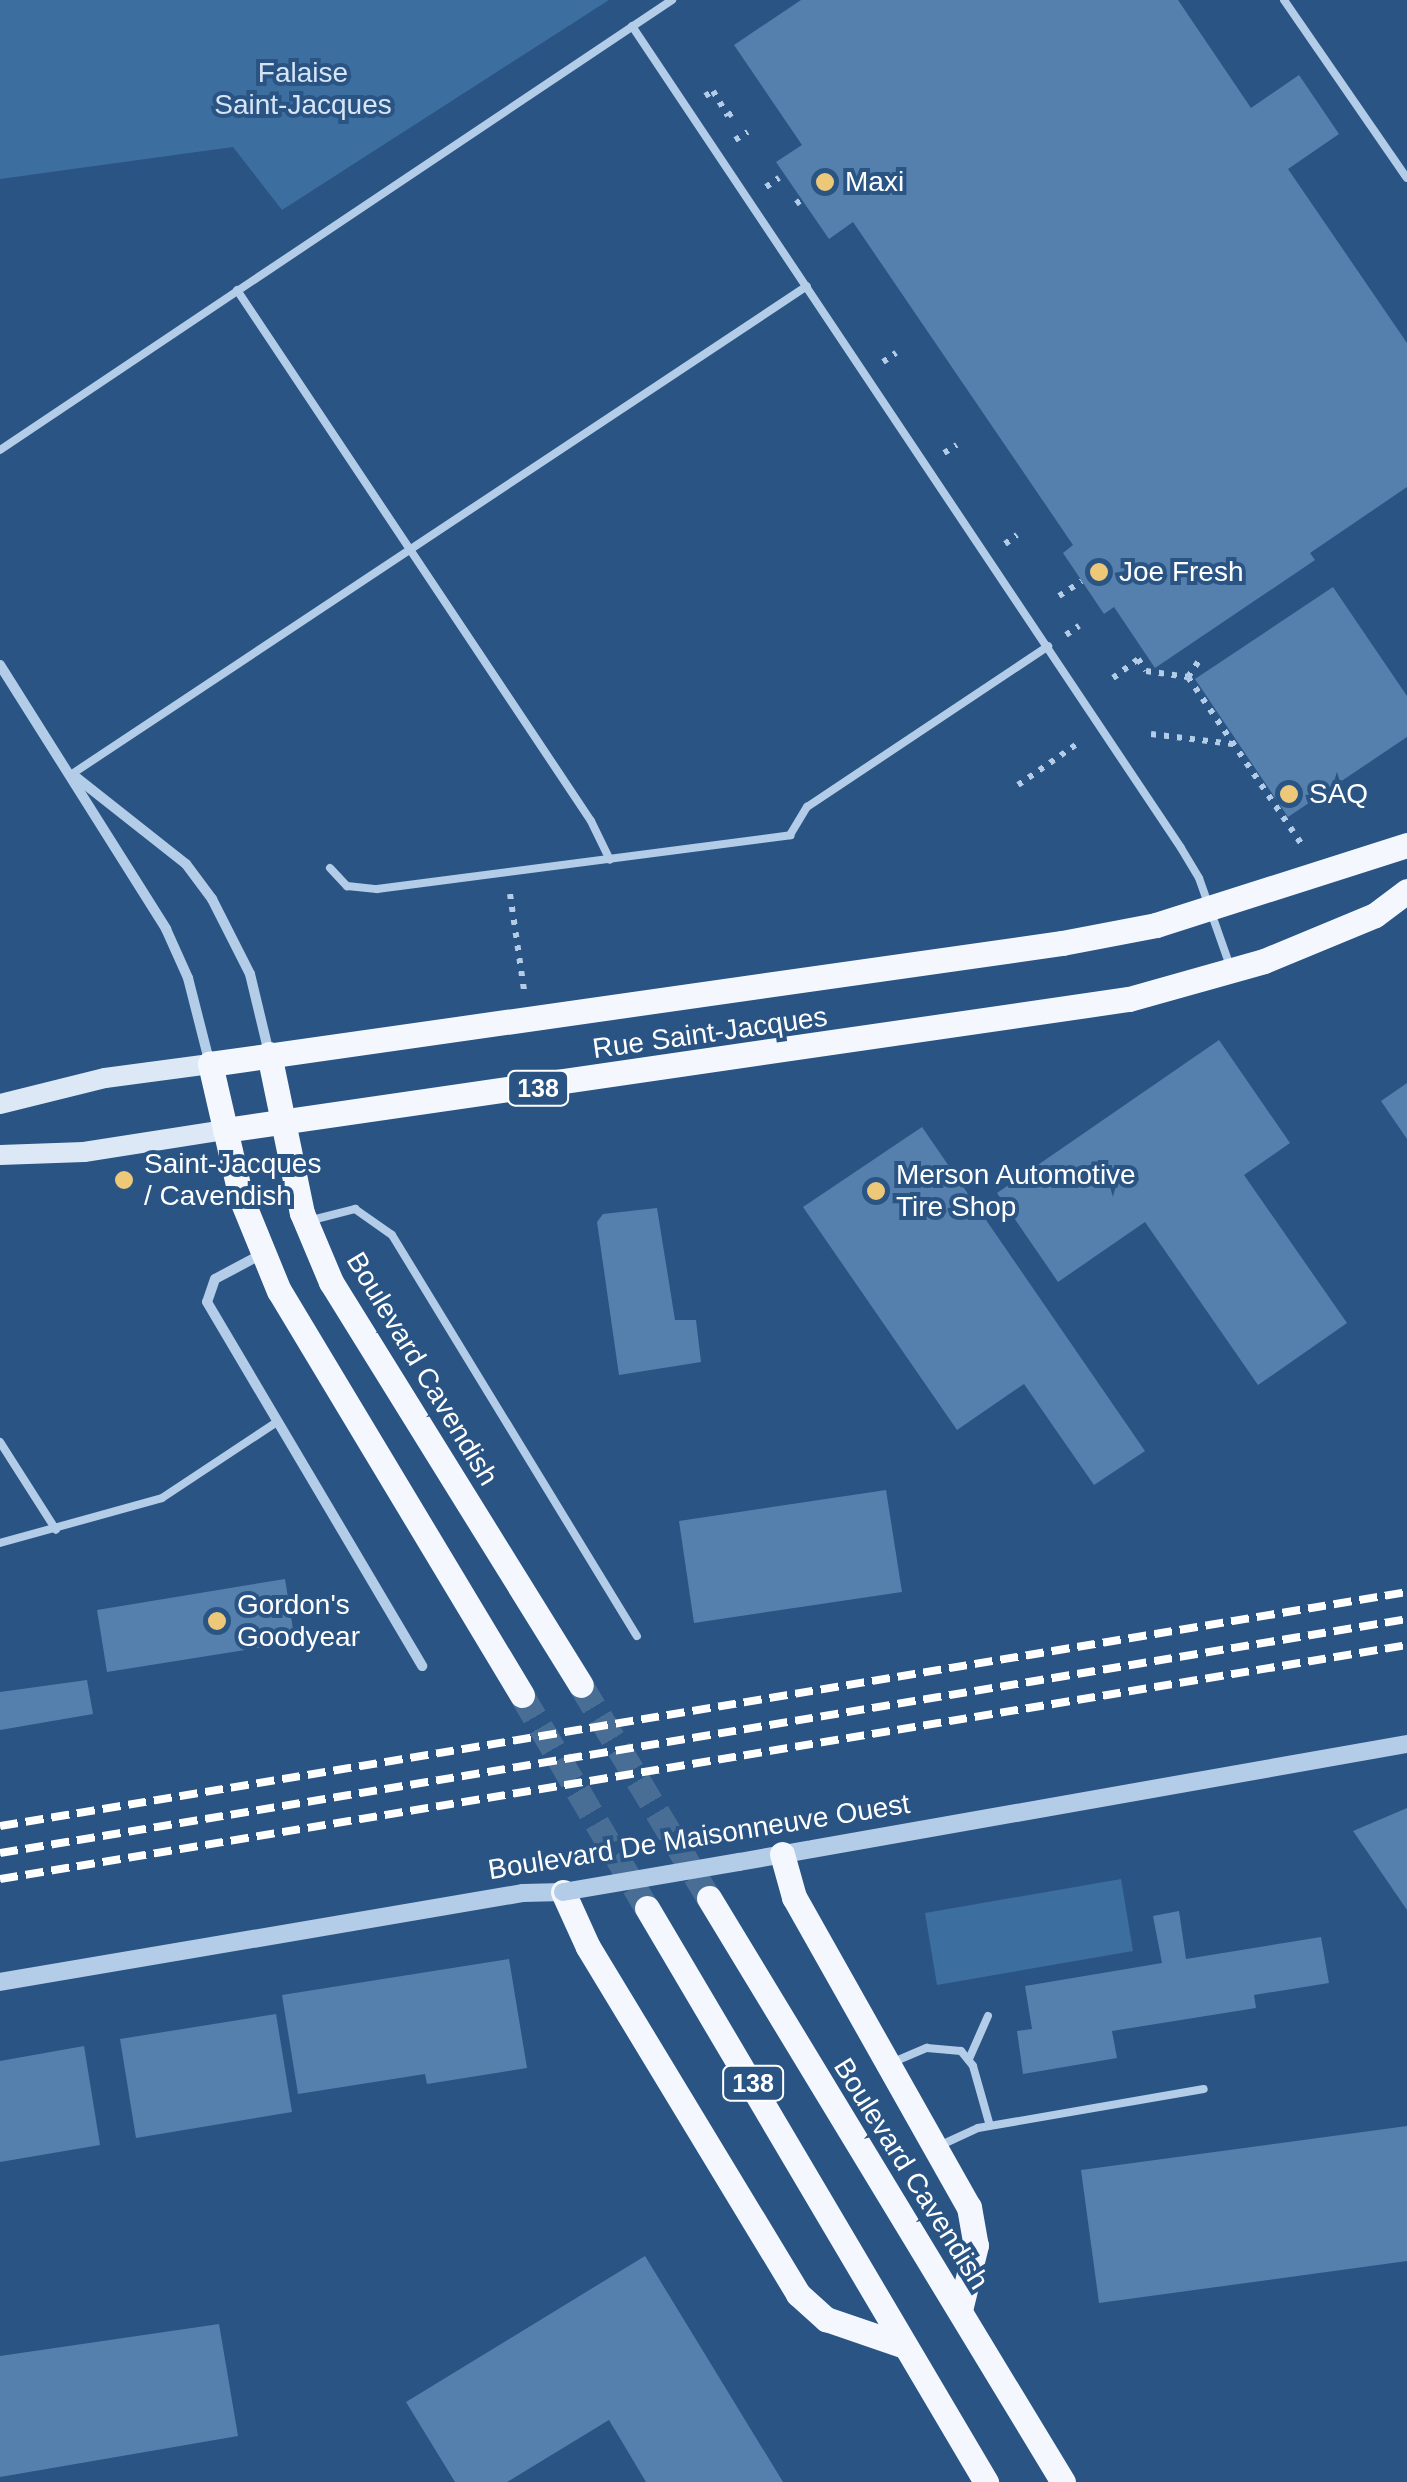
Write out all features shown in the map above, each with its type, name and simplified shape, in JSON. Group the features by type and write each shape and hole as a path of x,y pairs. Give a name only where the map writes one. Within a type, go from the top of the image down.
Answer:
{"main road":[{"name":"Rue Saint-Jacques","path":"0,1104 65,1086 269,1054 959,960 1212,909 1407,845"},
{"name":"Rue Saint-Jacques","path":"0,1154 84,1152 1058,1012 1231,970 1375,916 1407,892"},
{"name":"Boulevard Cavendish","path":"269,1054 306,1222 363,1338 582,1685"},
{"name":"Boulevard Cavendish","path":"210,1064 225,1130 263,1254 294,1318 522,1695"},
{"path":"782,1854 794,1898 936,2148 976,2232 960,2310"},
{"path":"563,1892 588,1948 798,2294 826,2319 905,2346"},
{"name":"Boulevard Cavendish","path":"709,1898 906,2232 960,2310 1063,2482"},
{"name":"138","path":"647,1908 986,2482"}],"street":[{"name":"Boulevard Cavendish","path":"0,665 72,774 173,941 210,1064"},
{"name":"Boulevard Cavendish","path":"72,774 186,864 212,898 250,974 269,1054"},
{"path":"263,1254 214,1279 205,1294 422,1666"},
{"name":"Boulevard De Maisonneuve Ouest","path":"0,1982 523,1893 563,1892 1407,1744"}],"lane":[{"path":"0,450 672,0"},
{"path":"1284,0 1407,178"},
{"path":"632,26 1181,848 1212,909 1231,970"},
{"path":"72,774 807,286"},
{"path":"237,290 610,860"},
{"path":"330,868 347,886 378,889 790,834 807,807 1048,646"},
{"path":"306,1222 355,1210 392,1235 638,1636"},
{"path":"0,1544 162,1498 277,1422"},
{"path":"0,1442 56,1530"},
{"path":"988,2016 969,2059 990,2126"},
{"path":"889,2064 927,2048 949,2048 969,2059"},
{"path":"936,2148 990,2126 1204,2088"}],"path":[{"path":"1059,596 1082,581"},
{"path":"1188,677 1202,656"},
{"path":"1113,678 1138,660 1146,671 1188,677 1304,848"},
{"path":"1151,734 1233,744"},
{"path":"1018,785 1077,744"},
{"path":"514,926 524,991"}],"green space":[{"name":"Falaise Saint-Jacques","path":"0,0 609,0 282,210 233,147 0,179"},
{"path":"1121,1879 1133,1951 937,1985 925,1913"}],"building":[{"path":"801,0 1178,0 1251,108 1299,75 1339,134 1288,169 1407,343 1407,487 1310,553 1315,560 1155,668 1114,607 1104,614 1063,553 1073,545 853,222 829,239 776,162 802,145 734,45"},
{"path":"1333,587 1407,696 1407,737 1288,817 1195,679"},
{"path":"1219,1040 1290,1143 1244,1175 1347,1323 1258,1385 1145,1222 1058,1282 997,1193"},
{"path":"1407,1083 1407,1139 1381,1101"},
{"path":"922,1127 1145,1451 1094,1485 1024,1384 957,1430 803,1207"},
{"path":"657,1208 675,1320 696,1320 701,1362 619,1375 597,1222 603,1214"},
{"path":"886,1490 902,1592 694,1623 679,1521"},
{"path":"285,1579 295,1642 107,1672 97,1610"},
{"path":"87,1680 93,1714 0,1730 0,1692"},
{"path":"1407,1808 1407,1910 1353,1831"},
{"path":"1179,1911 1186,1959 1321,1937 1329,1983 1254,1995 1256,2008 1112,2031 1117,2058 1023,2074 1017,2031 1032,2029 1025,1986 1162,1963 1153,1916"},
{"path":"509,1959 527,2068 427,2084 425,2074 298,2094 282,1995"},
{"path":"276,2014 292,2112 136,2138 120,2039"},
{"path":"84,2046 100,2145 0,2162 0,2061"},
{"path":"1407,2126 1407,2261 1099,2303 1081,2170"},
{"path":"645,2256 783,2482 646,2482 609,2420 507,2482 455,2482 406,2402"},
{"path":"219,2324 238,2436 0,2477 0,2356"}],"tunnel":[{"path":"581,1685 709,1898"},
{"path":"522,1695 647,1908"}],"railway":[{"path":"0,1826 1407,1592"},
{"path":"0,1853 1407,1619"},
{"path":"0,1879 1407,1645"}],"place":[{"name":"Maxi","path":"825,182"},
{"name":"Joe Fresh","path":"1099,572"},
{"name":"SAQ","path":"1289,794"},
{"name":"Saint-Jacques / Cavendish","path":"124,1180"},
{"name":"Merson Automotive Tire Shop","path":"876,1191"},
{"name":"Gordon's Goodyear","path":"217,1621"}]}
